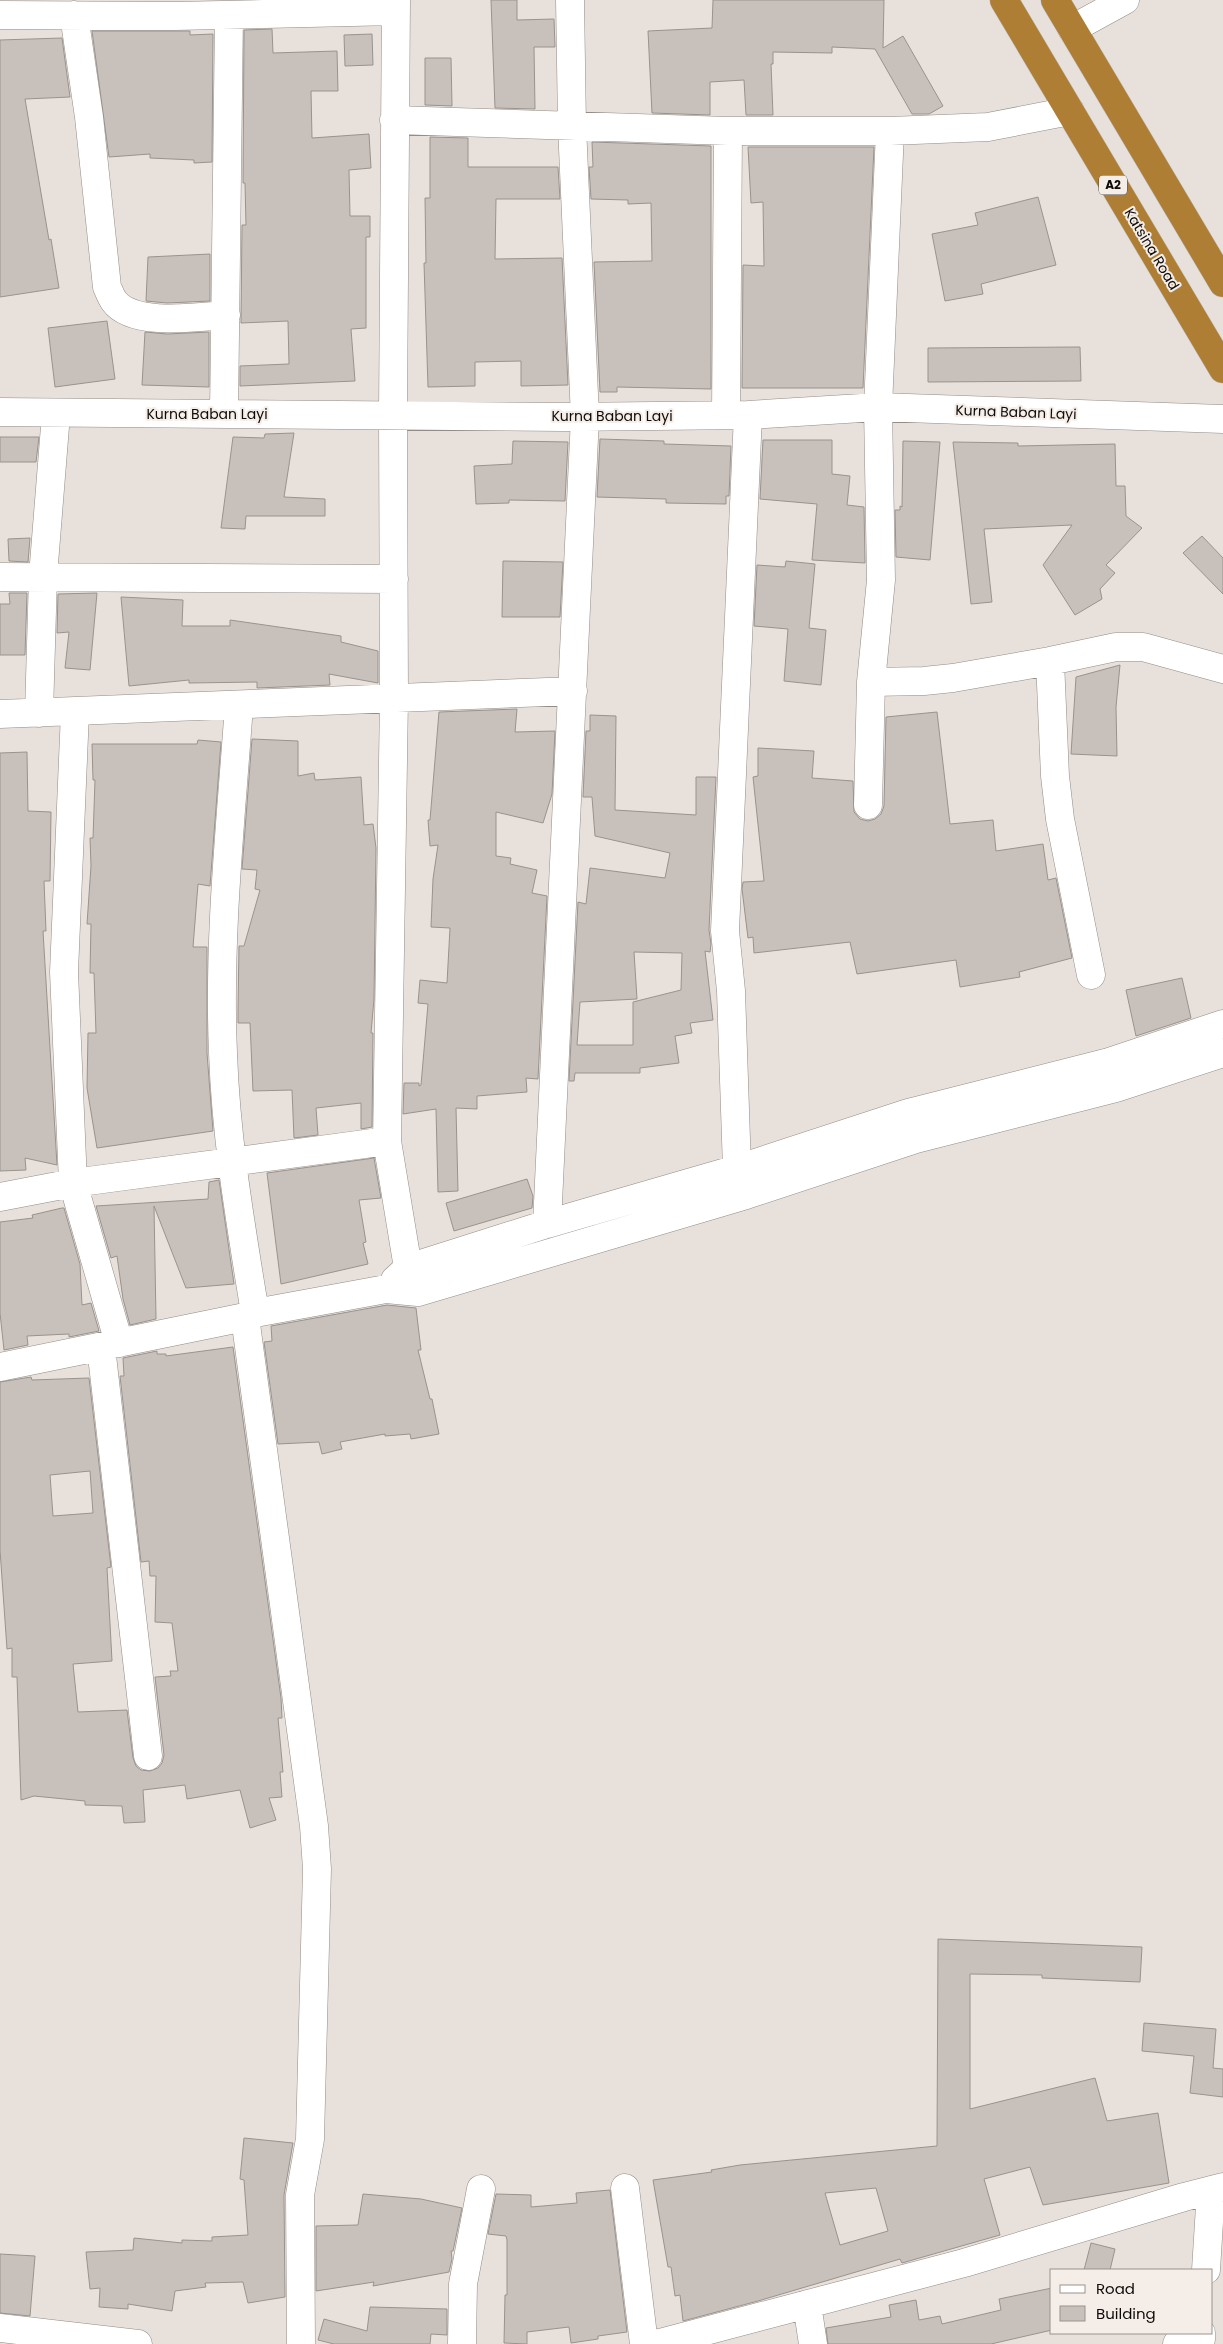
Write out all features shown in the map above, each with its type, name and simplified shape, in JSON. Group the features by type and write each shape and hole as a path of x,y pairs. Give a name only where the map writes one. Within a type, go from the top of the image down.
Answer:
{"highway":[{"name":"Katsina Road","path":"1004,0 1223,369"},
{"path":"1055,0 1219,268"}],"street":[{"path":"547,1224 585,417 572,126 570,0"},
{"path":"1072,29 1126,0"},
{"path":"0,15 229,15 396,6 393,415 394,698 387,1141 408,1268"},
{"path":"74,15 89,117 107,287 114,302 126,311 156,318 226,315"},
{"path":"224,413 229,15"},
{"path":"394,120 728,130 890,131 988,127 1070,111"},
{"path":"728,130 737,415 725,931 731,991 738,1169"},
{"path":"868,804 871,682 881,580 882,508 878,407 890,131"},
{"name":"Kurna Baban Layi","path":"0,412 56,414 224,413 585,417 737,415 878,407 1223,419"},
{"path":"39,713 43,576 56,414"},
{"path":"0,577 394,579"},
{"path":"871,682 924,681 1050,662 1116,647 1143,647 1223,670"},
{"path":"1050,662 1055,776 1060,819 1091,975"},
{"path":"0,714 573,691"},
{"path":"239,705 224,930 223,1052 230,1161 318,1869 310,2138 300,2194 301,2344"},
{"path":"76,712 64,972 73,1183 110,1345 148,1756"},
{"path":"386,1289 408,1268 547,1224 738,1169 908,1112 1109,1062 1223,1024"},
{"path":"0,1367 386,1289 418,1292 746,1195 916,1139 1116,1088 1223,1053"},
{"path":"0,1197 73,1183 387,1141"},
{"path":"625,2188 644,2344"},
{"path":"462,2344 463,2284 481,2189"},
{"path":"656,2344 964,2263 1217,2189 1206,2269"},
{"path":"807,2304 813,2344"},
{"path":"0,2328 28,2337 138,2344"}],"building":[{"path":"491,0 517,0 517,20 554,19 555,47 534,47 535,109 495,108"},
{"path":"713,0 884,0 883,48 903,36 943,106 929,114 912,114 875,49 832,47 832,53 773,52 773,64 771,64 773,115 746,115 744,80 710,82 710,115 652,113 648,31 712,28"},
{"path":"272,29 273,53 337,51 338,91 311,91 312,138 369,134 371,168 349,170 350,216 370,216 370,237 366,237 366,328 351,329 355,381 240,386 240,366 289,364 288,321 241,323 242,225 246,225 245,183 243,183 244,30"},
{"path":"92,31 190,31 190,35 213,34 212,162 194,163 194,160 150,158 150,154 109,157"},
{"path":"372,34 373,65 345,66 344,35"},
{"path":"62,38 70,97 25,99 59,288 0,297 0,40"},
{"path":"425,58 451,58 452,106 425,105"},
{"path":"430,137 468,138 468,167 558,167 560,199 496,199 495,259 562,258 568,385 521,386 521,361 475,362 475,386 428,387 424,263 426,263 425,198 430,198"},
{"path":"592,142 711,146 711,389 617,387 617,392 600,392 594,262 652,261 651,203 628,204 628,200 591,199 589,167 593,167"},
{"path":"748,147 874,147 863,388 742,388 743,265 764,266 763,202 751,203"},
{"path":"1038,197 1056,265 981,284 983,294 945,301 932,234 978,225 975,213"},
{"path":"210,254 210,301 167,303 146,301 148,257"},
{"path":"107,321 115,379 55,387 48,328"},
{"path":"145,332 167,334 209,332 209,387 142,385"},
{"path":"1080,347 1081,381 928,382 928,348"},
{"path":"294,433 284,497 325,499 325,516 246,516 245,529 221,528 233,437 264,438 265,434"},
{"path":"0,437 39,437 36,462 0,462"},
{"path":"600,439 664,441 664,444 731,446 729,496 726,496 726,504 666,503 666,499 597,497"},
{"path":"763,440 832,440 832,474 850,476 847,505 864,507 865,563 812,560 817,504 760,499"},
{"path":"513,441 568,442 565,501 509,500 509,503 476,504 474,466 512,464"},
{"path":"903,441 940,442 930,560 896,557 895,510 900,510 900,506 902,507"},
{"path":"953,442 1018,443 1018,446 1115,444 1116,486 1125,486 1126,516 1142,528 1106,565 1115,573 1100,589 1102,599 1075,615 1043,565 1072,525 984,529 992,602 971,604"},
{"path":"1202,536 1223,558 1223,594 1183,553"},
{"path":"30,538 28,562 9,561 8,539"},
{"path":"503,561 563,562 560,617 502,617"},
{"path":"786,561 815,564 809,628 826,630 821,685 784,681 788,629 754,626 757,565 785,567"},
{"path":"9,593 27,593 25,655 0,655 0,604 10,604"},
{"path":"97,593 90,670 65,668 69,632 57,633 58,594"},
{"path":"121,597 183,600 182,626 230,626 230,620 341,636 341,642 378,651 378,683 329,674 330,685 257,688 257,682 189,683 189,680 129,686"},
{"path":"1120,665 1116,707 1117,756 1071,754 1076,677"},
{"path":"517,709 515,732 555,731 552,794 543,823 496,812 496,856 511,858 510,864 537,870 532,893 547,896 538,1079 526,1078 527,1092 477,1096 477,1109 456,1108 458,1191 438,1192 436,1109 403,1114 404,1083 419,1083 419,1086 421,1085 428,1004 418,1003 420,980 447,983 450,928 431,927 433,879 438,845 430,846 428,820 430,820 439,712"},
{"path":"937,712 950,824 993,820 996,851 1043,844 1048,880 1056,878 1072,958 1019,972 1020,977 960,987 956,960 857,974 850,942 754,953 753,937 748,938 742,889 743,882 764,881 753,777 758,776 758,748 814,751 812,778 853,781 854,812 860,819 868,821 875,819 881,814 884,806 886,717"},
{"path":"590,715 616,716 615,810 696,815 696,777 716,777 709,930 711,944 710,952 705,951 713,1020 690,1023 692,1033 675,1036 679,1063 640,1068 640,1073 575,1073 574,1081 569,1081 578,902 586,904 590,868 665,878 670,853 595,836 592,797 583,797 586,731 590,731","holes":["634,952 682,953 681,990 633,1002 633,1045 577,1045 580,1002 637,999"]},
{"path":"252,739 298,741 298,776 314,773 315,780 361,777 364,825 373,824 376,848 374,999 371,1033 373,1033 372,1127 361,1129 361,1103 316,1108 318,1135 294,1138 292,1090 253,1091 250,1023 238,1023 239,946 244,946 260,890 255,889 257,870 242,869"},
{"path":"198,740 221,742 210,886 198,884 193,947 207,947 207,1053 213,1131 97,1148 87,1088 88,1033 96,1033 94,973 90,973 91,924 87,924 91,866 90,838 93,838 95,780 93,780 92,744 197,744"},
{"path":"27,752 28,811 51,812 50,881 44,881 46,931 43,931 57,1165 25,1158 26,1170 0,1171 0,753"},
{"path":"1182,978 1191,1018 1136,1036 1126,990"},
{"path":"374,1158 381,1198 359,1200 366,1242 363,1243 368,1264 281,1284 267,1173"},
{"path":"527,1179 533,1196 532,1208 454,1231 446,1203"},
{"path":"219,1180 234,1284 186,1288 154,1206 156,1319 130,1325 123,1299 117,1256 111,1258 96,1206 208,1199 209,1182"},
{"path":"64,1208 80,1264 82,1305 91,1303 99,1331 69,1337 69,1334 27,1336 28,1345 4,1350 0,1313 0,1222 33,1218 32,1215"},
{"path":"387,1305 416,1308 421,1350 418,1350 430,1399 432,1399 439,1434 411,1439 410,1434 385,1436 385,1434 340,1442 342,1449 322,1454 319,1442 278,1444 264,1342 272,1341 271,1326"},
{"path":"233,1347 281,1698 282,1718 278,1718 283,1772 280,1772 282,1797 269,1798 276,1820 250,1828 240,1790 187,1799 185,1785 143,1790 145,1822 124,1823 122,1806 85,1805 85,1801 34,1796 21,1800 17,1677 12,1677 12,1648 7,1649 0,1550 0,1382 31,1377 32,1380 89,1378 111,1567 107,1568 112,1661 73,1664 78,1712 127,1710 133,1758 136,1766 141,1770 150,1771 158,1768 162,1763 164,1755 155,1677 171,1676 170,1671 178,1671 172,1623 155,1622 156,1576 150,1576 149,1561 141,1562 120,1376 124,1376 123,1358 157,1351 157,1354 166,1354 166,1356","holes":["90,1471 93,1513 53,1516 50,1475"]},
{"path":"938,1939 1142,1947 1140,1982 1042,1978 1042,1975 970,1974 970,2109 1095,2078 1107,2121 1158,2113 1169,2183 1043,2205 1030,2167 984,2179 1000,2235 902,2263 900,2259 683,2321 680,2295 675,2296 671,2267 668,2267 653,2180 712,2172 711,2170 740,2165 937,2146","holes":["876,2188 888,2231 840,2245 825,2193"]},
{"path":"1144,2023 1216,2029 1213,2068 1223,2069 1223,2097 1190,2093 1194,2056 1142,2051"},
{"path":"244,2138 293,2143 284,2195 285,2297 248,2303 243,2282 205,2283 206,2287 175,2291 172,2311 128,2304 128,2309 99,2307 100,2288 90,2289 86,2252 133,2250 134,2238 182,2243 182,2240 212,2241 212,2237 248,2235 244,2180 240,2179"},
{"path":"610,2190 627,2332 598,2336 598,2339 571,2343 569,2327 527,2332 527,2344 504,2343 505,2295 507,2295 507,2240 506,2236 488,2234 496,2194 531,2195 531,2207 577,2203 576,2193"},
{"path":"363,2194 421,2199 462,2208 453,2251 451,2251 452,2259 449,2272 373,2286 374,2282 316,2291 316,2226 358,2225"},
{"path":"1091,2243 1115,2249 1110,2269 1084,2269"},
{"path":"0,2254 35,2256 30,2316 0,2313"},
{"path":"1050,2288 1050,2330 991,2344 828,2344 826,2328 891,2317 889,2305 916,2300 919,2320 940,2316 942,2324 1001,2310 999,2299"},
{"path":"370,2307 447,2309 447,2335 431,2334 430,2344 334,2344 318,2340 324,2319 367,2331"}]}
